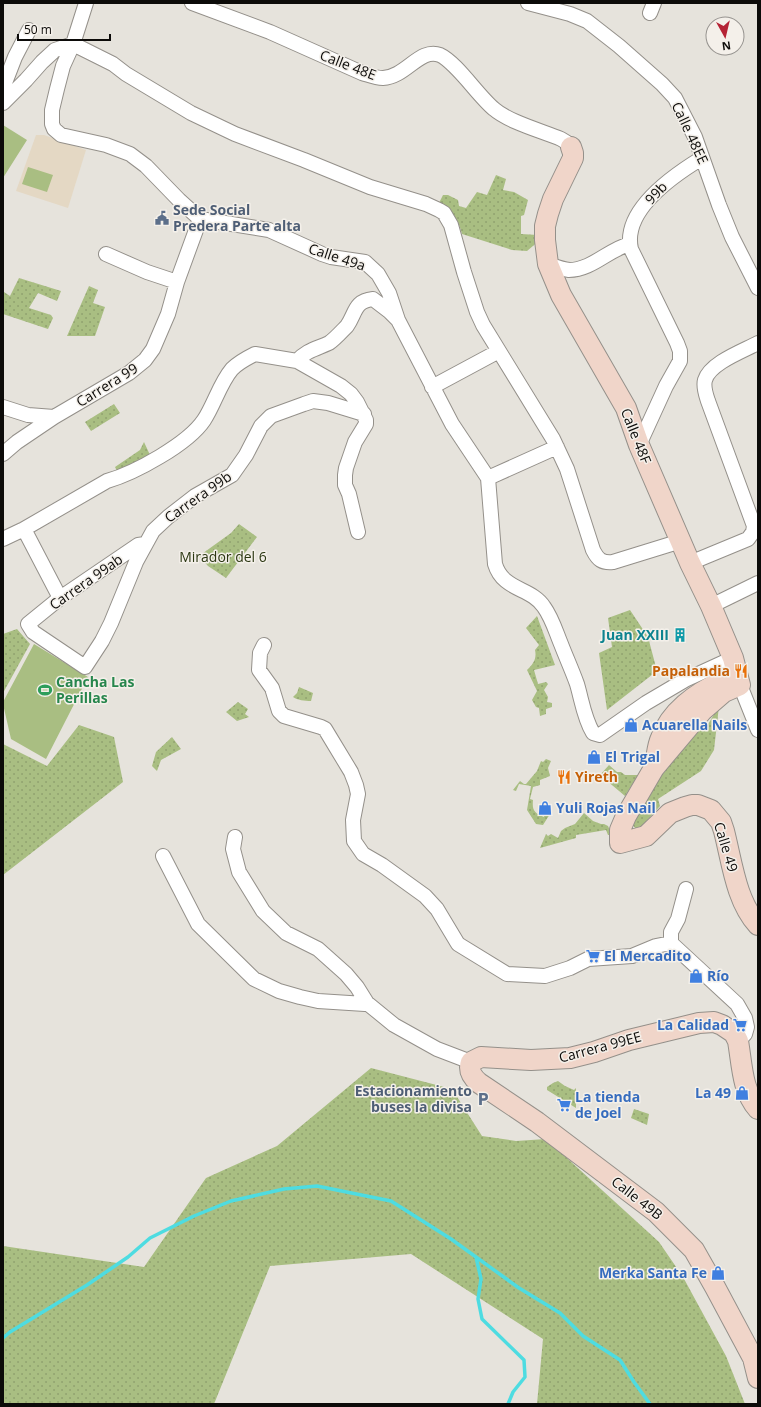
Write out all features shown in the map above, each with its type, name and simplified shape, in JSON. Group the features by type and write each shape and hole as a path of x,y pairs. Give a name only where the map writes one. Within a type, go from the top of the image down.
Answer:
{"street":[{"path":"86,3 74,44 63,66 57,89 52,110 52,124 54,128 61,135 106,145 130,154 146,166 200,219"},
{"name":"Calle 48E","path":"192,3 270,32 362,73 375,77 383,78 399,74 421,56 427,54 440,55 452,65 485,101 499,113 507,118 561,139 571,146"},
{"name":"Calle 48EE","path":"528,3 570,14 587,21 607,36 662,84 675,98 681,107 695,137 724,218 758,288"},
{"path":"3,88 15,57 29,30"},
{"path":"3,103 55,50 74,44 113,64 126,74 191,112 235,134 370,187 426,204 439,210 444,214 451,225 477,312 557,447 567,469 593,550 599,560 603,562 613,562 681,541"},
{"name":"Calle 48F","path":"571,146 573,158 554,199 546,226 545,252 548,264 561,296 626,408 639,445 690,563 711,606 758,730"},
{"name":"99b","path":"630,244 631,230 642,208 664,183 702,158"},
{"name":"Carrera 99","path":"3,454 16,442 54,417 141,365 153,349 168,314 177,282 200,219"},
{"name":"Calle 49a","path":"200,219 269,230 322,254 365,262 374,270 378,274 388,293 398,320 452,424 488,478"},
{"path":"548,264 563,269 576,269 630,244 631,249 658,301 680,351 680,361 666,386 639,445"},
{"path":"106,254 147,272 177,282"},
{"path":"297,361 304,353 330,342 347,326 359,304 365,300 373,299 398,320"},
{"path":"690,563 748,539 753,532 754,526 708,402 705,385 708,374 717,365 758,343"},
{"path":"432,387 499,351"},
{"path":"3,539 24,529 107,481 154,460 194,432 205,419 232,369 242,361 255,354 297,361 341,386 354,398 364,414 366,424 355,442 345,475 345,485 349,494 358,532"},
{"name":"Carrera 99b","path":"28,624 33,632 85,667 102,641 111,623 128,578 145,544 159,524 195,496 232,474 246,456 261,426 271,416 314,402 328,403 364,414"},
{"path":"3,407 28,415 54,417"},
{"path":"557,447 488,478 496,564 499,573 505,581 537,599 544,607 576,683 588,724 593,733 600,735 646,703 685,680 737,672"},
{"path":"24,529 60,598"},
{"name":"Carrera 99ab","path":"28,624 60,598 138,545 145,544"},
{"path":"711,606 758,583"},
{"path":"264,645 260,653 259,670 272,688 279,711 284,716 321,727 325,730 351,772 358,794 353,820 354,841 363,854 382,865 425,896 437,909 458,944 507,974 545,976 570,968 588,959 632,956 656,946 671,943"},
{"name":"Calle 49","path":"737,672 688,702 674,714 666,725 661,737 654,768 626,816 620,830 620,843 646,836 670,813 677,809 698,805 711,810 720,822 724,831 741,898 746,909 758,925"},
{"path":"235,837 233,849 239,872 263,911 286,933 318,950 346,974 367,1003 394,1025 437,1049 471,1062"},
{"path":"163,856 198,924 254,979 279,991 318,1001 367,1003"},
{"path":"686,889 678,919 671,932 671,943 737,1004 745,1018 747,1027 745,1034 734,1035 746,1086 753,1103 758,1109"},
{"name":"Carrera 99EE","path":"471,1062 481,1057 531,1060 570,1058 629,1040 699,1022 714,1022 734,1035"},
{"name":"Calle 49B","path":"471,1062 470,1071 475,1080 537,1122 656,1212 694,1250 755,1358 758,1378"}],"shaded area":[{"path":"36,135 44,135 86,150 68,208 16,191"}],"green space":[{"path":"3,125 27,140 3,178"},
{"path":"28,167 53,175 47,192 22,184"},
{"path":"496,175 506,179 503,190 514,192 528,200 524,215 521,216 521,234 538,235 540,240 527,251 512,250 462,234 456,219 439,203 443,195 448,195 458,200 459,206 466,208 477,192 487,195"},
{"path":"19,278 61,291 57,301 38,293 29,308 51,315 53,318 48,329 3,314 3,293 4,292 10,296"},
{"path":"89,286 98,290 93,303 105,307 95,336 67,336"},
{"path":"114,404 120,413 91,431 85,422"},
{"path":"144,442 150,455 117,471 115,467 140,450"},
{"name":"Mirador del 6","path":"239,524 257,537 226,578 208,566 199,556 231,533"},
{"path":"630,610 648,637 657,671 607,710 599,653 612,647 608,618"},
{"path":"537,616 555,665 534,670 538,684 546,682 548,684 544,690 548,697 547,702 552,703 552,707 546,709 546,714 540,716 539,708 536,707 532,700 537,691 527,670 534,661 535,650 539,645 526,628"},
{"path":"17,629 30,644 3,693 3,634"},
{"name":"Cancha Las Perillas","path":"34,644 88,677 46,759 11,739 3,704"},
{"path":"299,687 313,693 311,701 293,697 297,693"},
{"path":"238,702 248,709 245,714 249,717 237,721 226,712"},
{"path":"719,706 714,750 701,771 658,799 660,806 641,827 636,829 631,823 680,740 707,726"},
{"path":"79,725 114,737 123,782 3,875 3,744 47,766"},
{"path":"172,737 181,749 161,760 157,771 152,766 156,752"},
{"path":"546,759 551,761 548,768 550,776 540,780 540,785 533,787 530,799 533,800 533,809 538,814 544,817 545,813 550,814 543,825 536,824 527,810 531,786 519,784 516,791 513,790 520,781 526,784 537,771 541,761 543,762"},
{"path":"609,765 617,772 621,772 625,775 638,775 625,796 600,775"},
{"path":"584,813 593,821 608,826 612,835 608,835 606,830 576,835 576,838 540,848 546,834 548,836 551,834 558,838 561,831 575,824"},
{"path":"371,1068 452,1089 482,1136 516,1141 546,1139 659,1242 683,1277 726,1356 745,1404 537,1404 543,1339 411,1254 270,1266 214,1404 3,1404 3,1246 144,1267 206,1178 277,1146"},
{"path":"558,1081 565,1086 574,1090 576,1088 576,1091 579,1091 576,1096 576,1108 547,1090 547,1087"},
{"path":"634,1109 649,1114 647,1125 631,1118"}],"waterway":[{"path":"3,1338 10,1332 87,1285 128,1257 150,1238 194,1216 231,1201 284,1189 317,1186 391,1201 451,1239 519,1288 560,1313 583,1336 620,1360 650,1404"},
{"path":"476,1257 481,1279 478,1299 482,1319 524,1360 525,1377 513,1392 508,1404"}],"place":[{"name":"Sede Social Predera Parte alta","path":"162,218"},
{"name":"Juan XXIII","path":"680,635"},
{"name":"Papalandia","path":"741,671"},
{"name":"Cancha Las Perillas","path":"45,690"},
{"name":"Acuarella Nails","path":"631,725"},
{"name":"El Trigal","path":"594,757"},
{"name":"Yireth","path":"564,777"},
{"name":"Yuli Rojas Nail","path":"545,808"},
{"name":"El Mercadito","path":"593,956"},
{"name":"Río","path":"696,976"},
{"name":"La Calidad","path":"740,1025"},
{"name":"La 49","path":"742,1093"},
{"name":"Estacionamiento buses la divisa","path":"483,1099"},
{"name":"La tienda de Joel","path":"564,1105"},
{"name":"Merka Santa Fe","path":"718,1273"}]}
